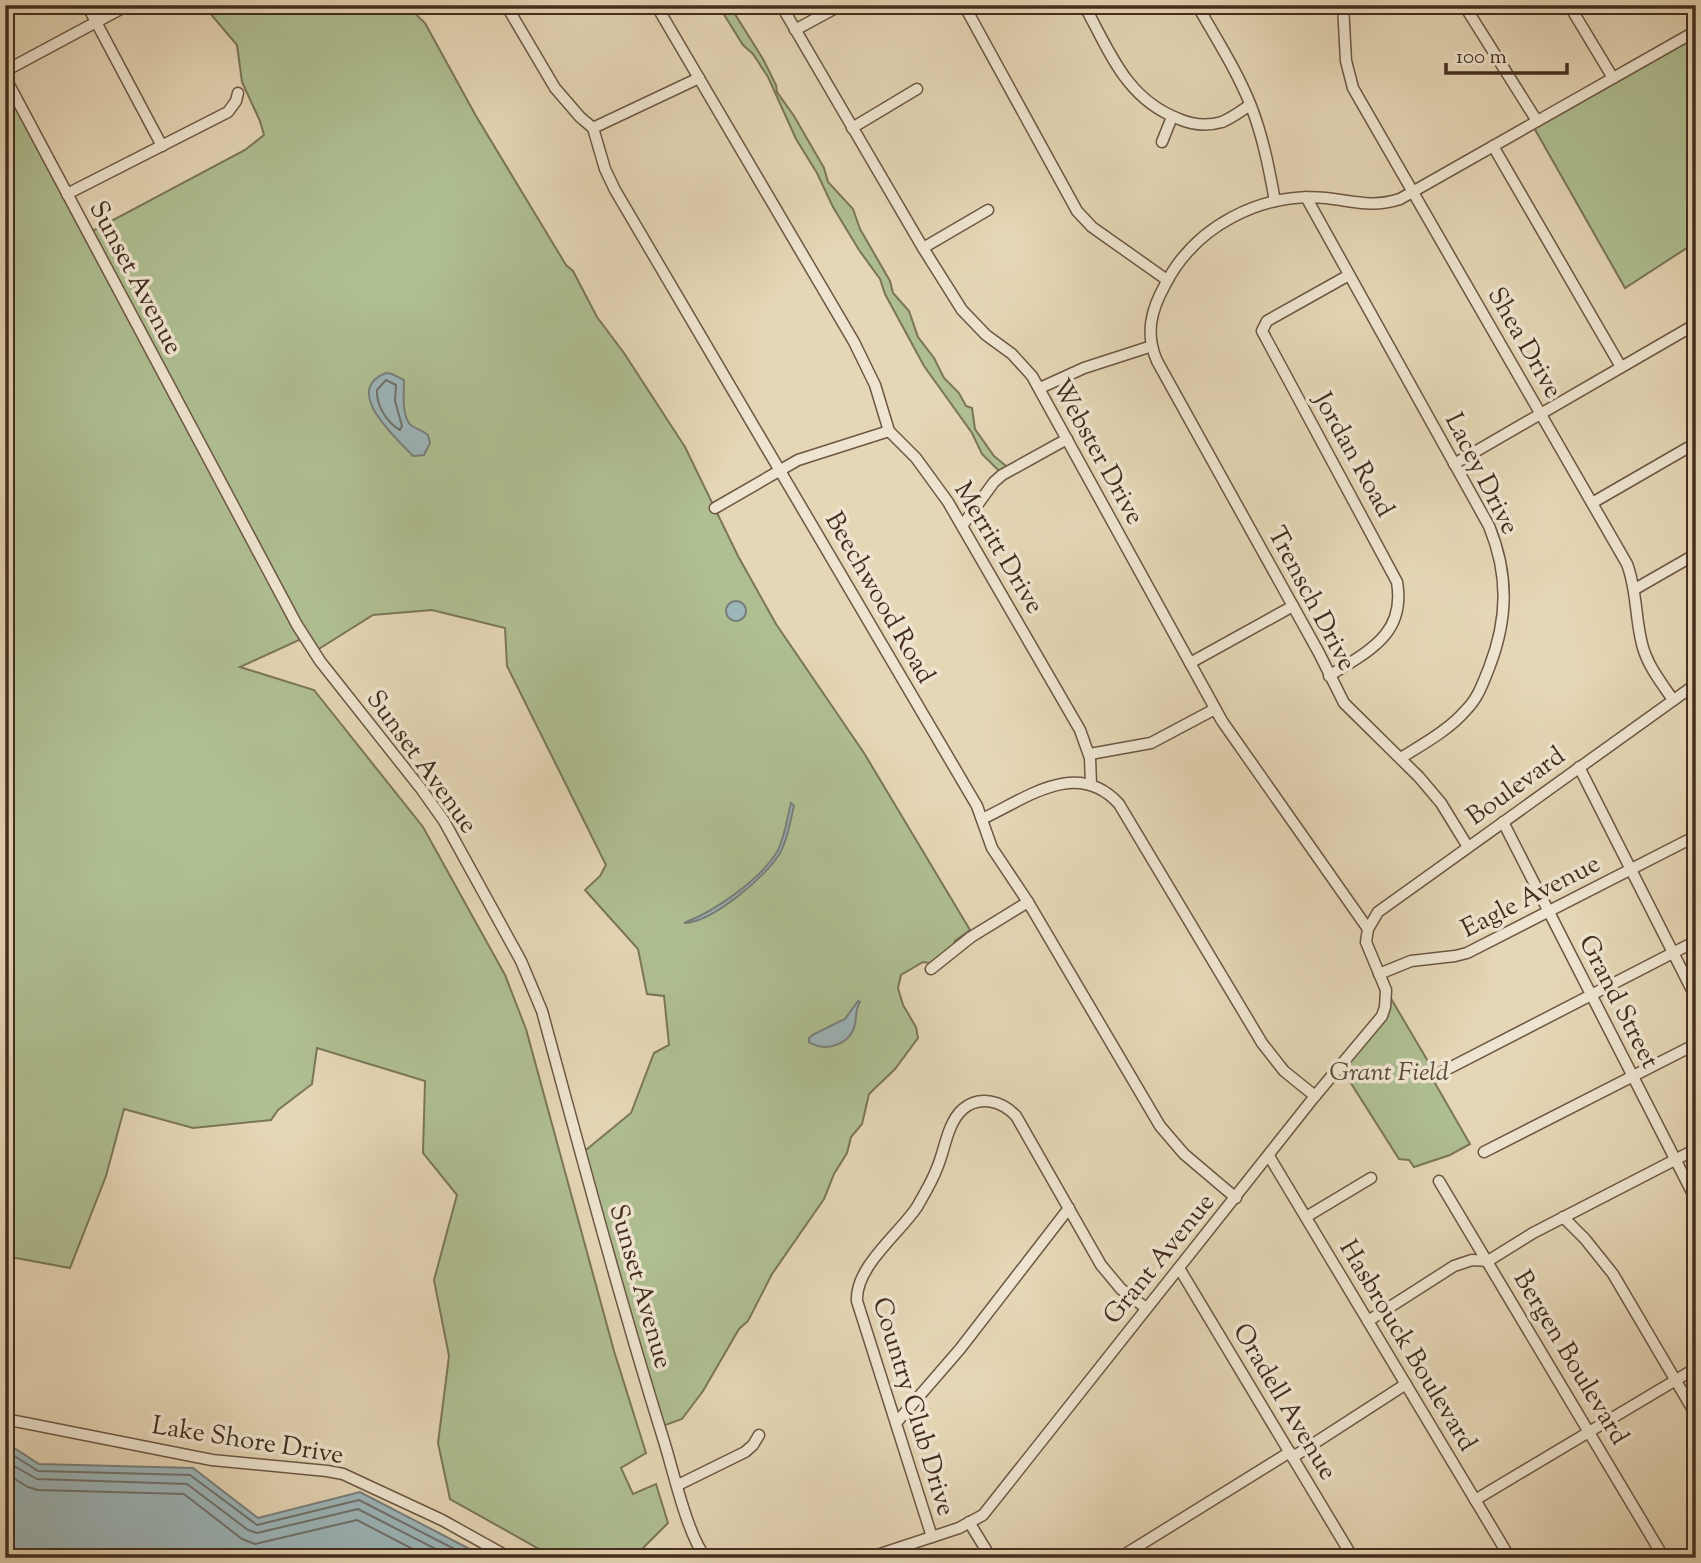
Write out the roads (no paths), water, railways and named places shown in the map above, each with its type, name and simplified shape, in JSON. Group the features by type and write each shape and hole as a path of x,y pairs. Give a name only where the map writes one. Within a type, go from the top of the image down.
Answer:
{"street":[{"path":"87,5 162,146"},
{"path":"5,71 128,5"},
{"name":"Beechwood Road","path":"506,5 555,88 593,128 614,190 970,794 992,848 1028,902 1160,1126 1184,1154 1237,1198"},
{"name":"Merritt Drive","path":"656,5 854,342 875,385 889,431 933,480 1080,730 1090,754 1091,785"},
{"name":"Webster Drive","path":"781,5 923,248 973,323 1023,364 1040,388 1215,709 1241,751 1368,929"},
{"path":"795,30 841,5"},
{"path":"964,5 1077,211 1092,227 1167,280"},
{"path":"1084,5 1129,84 1154,108 1186,122 1209,124 1226,120 1250,105"},
{"path":"1197,5 1234,70 1250,105 1266,156 1275,201"},
{"name":"Shea Drive","path":"1343,5 1346,61 1353,88 1627,564 1635,589 1642,647 1654,672 1673,700"},
{"path":"1464,5 1537,121"},
{"path":"1570,5 1613,78"},
{"path":"1040,388 1084,368 1152,346 1150,324 1153,311 1167,280 1181,259 1209,232 1245,211 1275,201 1306,197 1375,205 1400,199 1696,31"},
{"name":"Sunset Avenue","path":"5,77 297,625 320,661 436,807 521,961 542,1011 638,1357 696,1542 706,1558"},
{"path":"593,128 699,78"},
{"path":"852,128 917,89"},
{"path":"67,194 228,112 238,93"},
{"path":"1162,142 1172,117"},
{"path":"1493,146 1621,367"},
{"name":"Lacey Drive","path":"1306,197 1489,526 1501,560 1505,596 1501,632 1482,687 1468,709 1449,726 1401,758"},
{"path":"923,248 988,210"},
{"name":"Jordan Road","path":"1329,676 1376,645 1388,633 1397,613 1398,582 1262,331 1267,321 1349,275"},
{"path":"1454,464 1696,324"},
{"name":"Trensch Drive","path":"1152,346 1157,361 1344,703 1401,758 1441,803 1468,847"},
{"path":"715,508 779,470 816,452 889,431"},
{"path":"962,526 999,477 1067,439"},
{"path":"1592,503 1696,443"},
{"path":"1635,589 1696,554"},
{"path":"1190,663 1293,606"},
{"name":"Boulevard","path":"1368,929 1378,912 1696,684"},
{"path":"1090,754 1151,743 1215,709"},
{"path":"1578,768 1696,998"},
{"path":"982,819 1055,783 1077,782 1104,790 1119,804 1262,1043 1284,1071 1315,1096"},
{"name":"Grand Street","path":"1503,822 1696,1200"},
{"name":"Eagle Avenue","path":"1379,974 1412,961 1467,953 1696,836"},
{"path":"931,969 971,937 1028,902"},
{"name":"Grant Avenue","path":"873,1556 932,1537 984,1515 1146,1308 1381,1016 1387,997 1368,950 1368,929"},
{"path":"1432,1077 1696,941"},
{"path":"1484,1152 1696,1044"},
{"name":"Country Club Drive","path":"932,1537 857,1301 857,1289 863,1274 909,1218 929,1187 958,1114 964,1108 979,1101 996,1102 1016,1116 1110,1278 1146,1308"},
{"path":"1368,1321 1454,1266 1472,1260 1488,1261 1533,1233 1696,1149"},
{"name":"Hasbrouck Boulevard","path":"1269,1156 1510,1558"},
{"path":"1306,1217 1371,1178"},
{"name":"Bergen Boulevard","path":"1439,1181 1664,1558"},
{"path":"896,1423 960,1349 1069,1208"},
{"path":"1563,1217 1586,1239 1613,1274 1696,1415"},
{"name":"Oradell Avenue","path":"1179,1268 1353,1558"},
{"path":"1475,1500 1696,1368"},
{"path":"1119,1558 1406,1384"},
{"name":"Lake Shore Drive","path":"5,1419 212,1460 343,1474 442,1520 510,1558"},
{"path":"678,1485 745,1452 753,1446 759,1435"},
{"path":"969,1522 990,1558"}],"water":[{"path":"386,373 404,380 404,404 408,422 428,435 430,443 424,455 413,456 386,427 371,402 369,391 374,381"},
{"path":"736,601 743,604 746,611 743,618 736,621 729,618 726,611 729,604"},
{"path":"791,803 794,806 787,836 773,863 723,907 695,921 684,923 710,911 737,893 771,861 780,845"},
{"path":"858,1001 860,1002 855,1024 849,1037 837,1045 823,1047 809,1042 809,1038 814,1034 845,1019"},
{"path":"5,1442 39,1464 193,1468 258,1518 360,1492 487,1558 5,1558"}],"park label":[{"name":"Grant Field","path":"1389,1071"}]}
